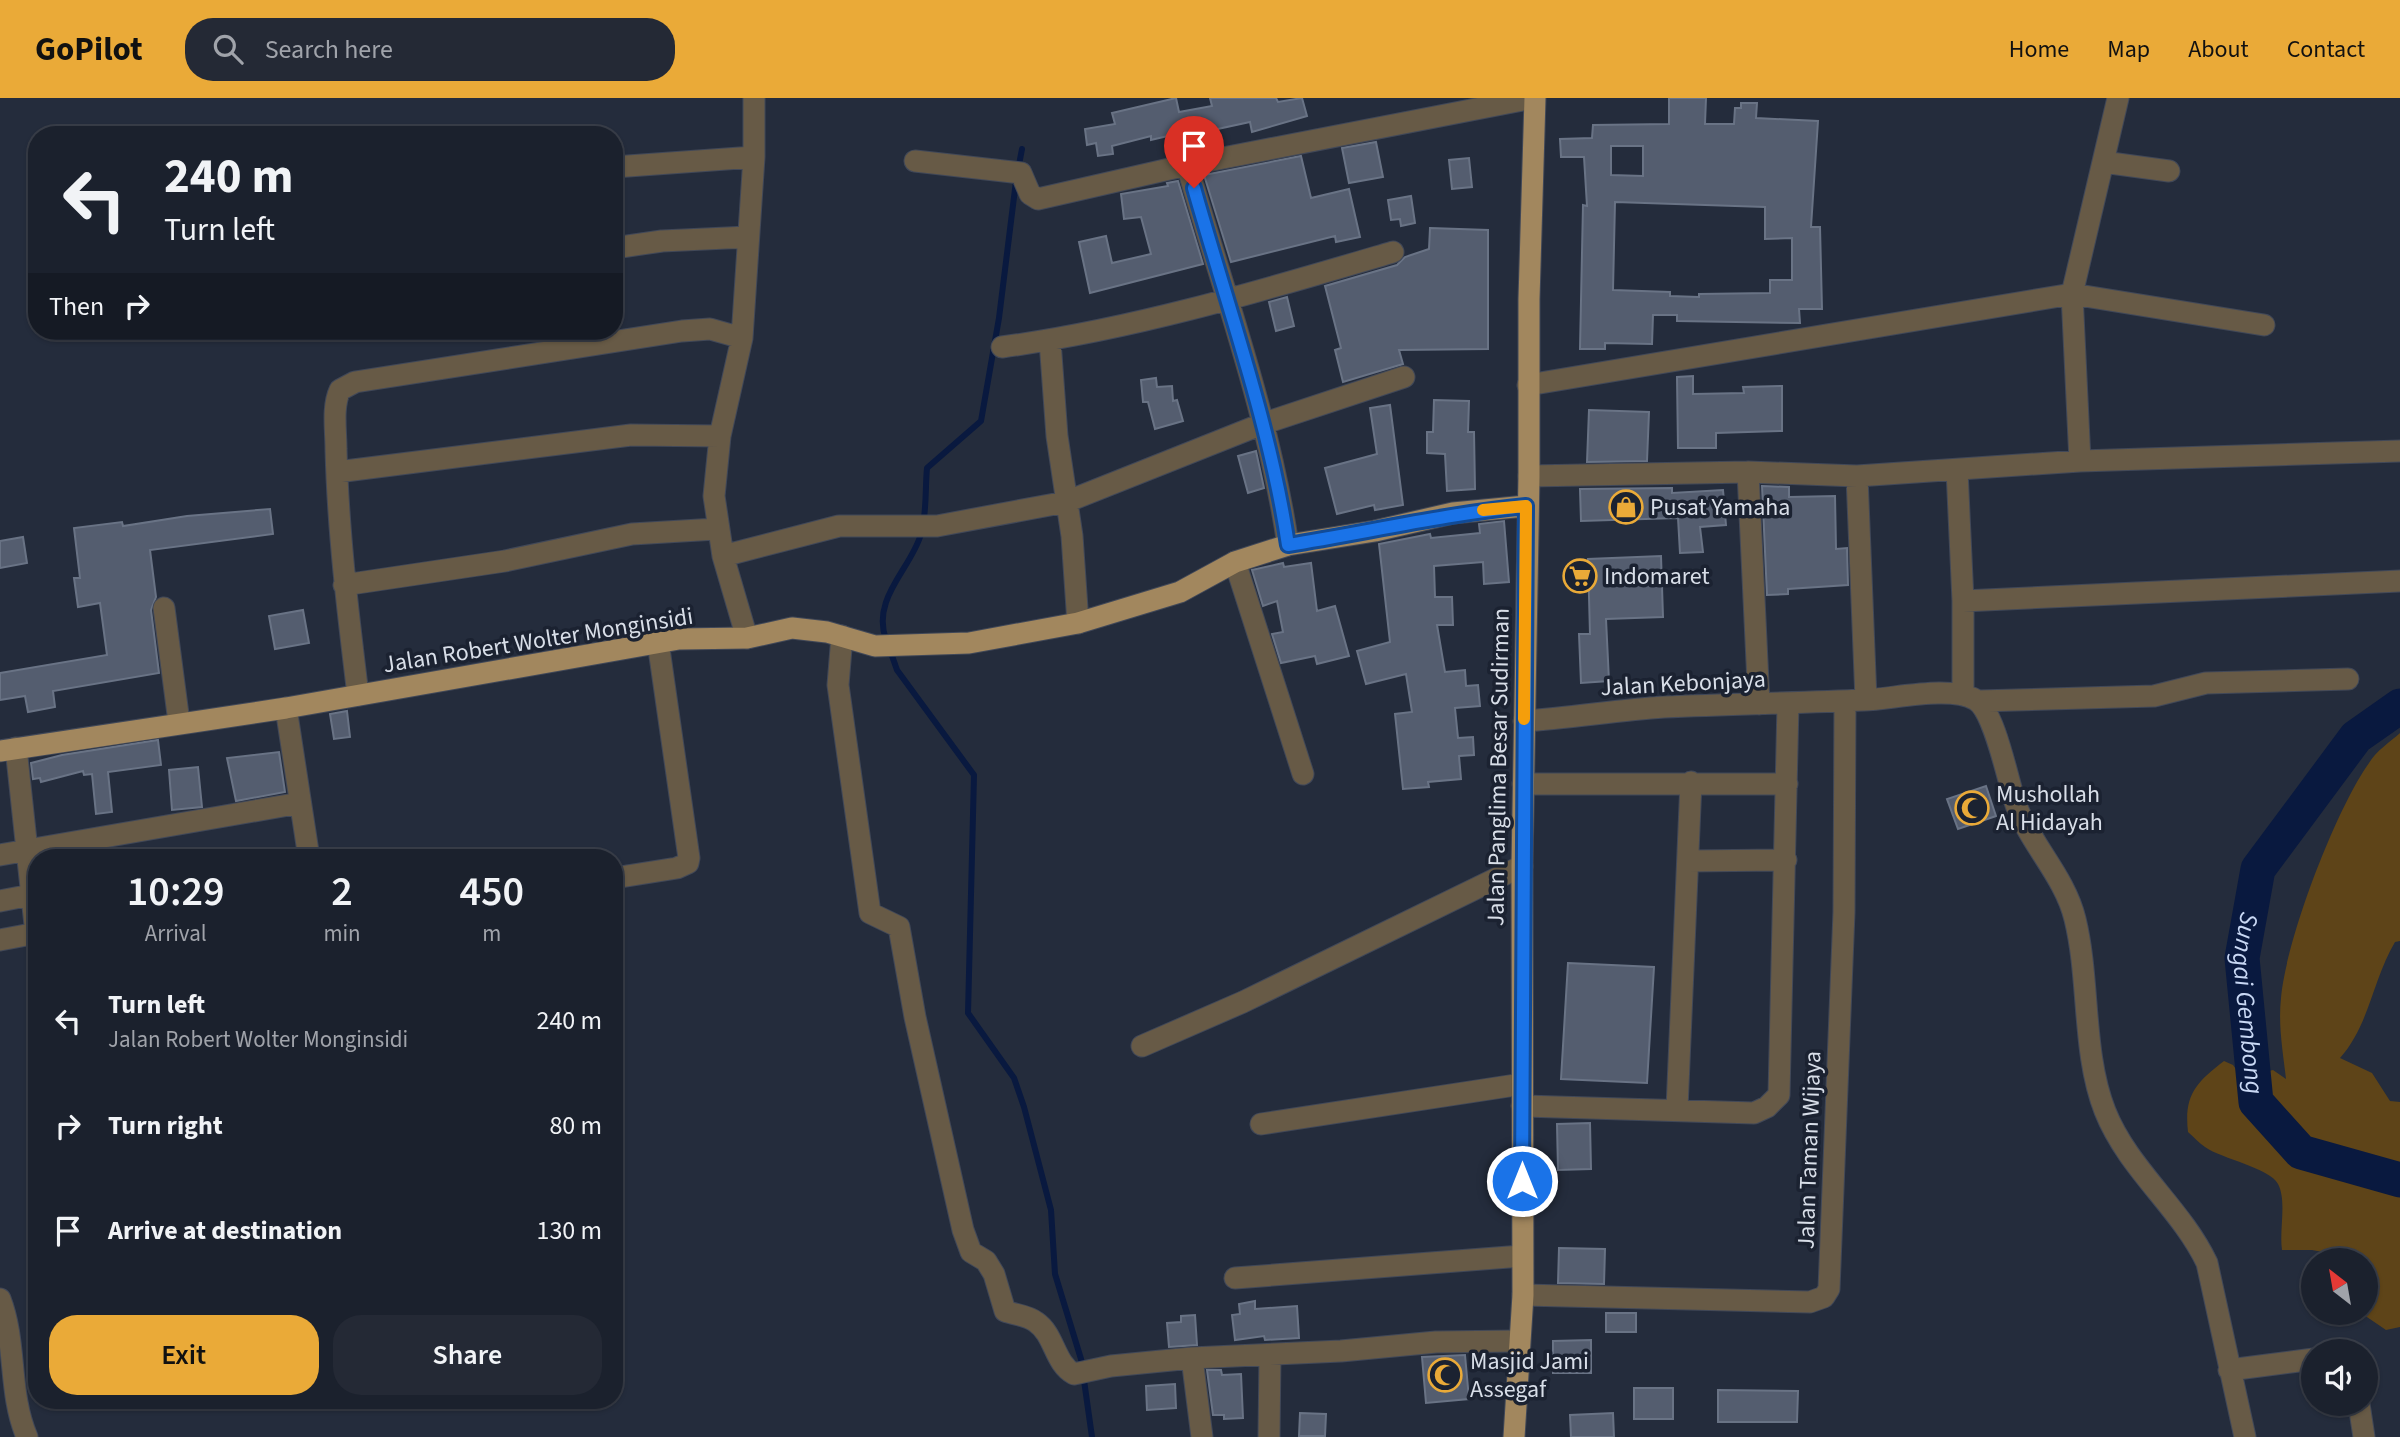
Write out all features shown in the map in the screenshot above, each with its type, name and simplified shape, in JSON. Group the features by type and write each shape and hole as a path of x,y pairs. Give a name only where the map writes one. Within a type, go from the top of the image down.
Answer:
{"main road":[{"name":"Jalan Panglima Besar Sudirman","path":"1514,1437 1522,1295 1522,866 1534,98"},
{"name":"Jalan Robert Wolter Monginsidi","path":"8,750 286,708 679,639 747,638 792,628 842,636 875,646 969,643 1078,623 1180,592 1235,562 1288,545 1375,531 1453,513 1526,506"}],"street":[{"path":"747,638 716,529 714,496 720,436 742,338 754,157 754,98"},
{"path":"915,162 1014,171 1030,194 1038,199 1187,165 1534,98"},
{"path":"2080,461 2072,294 2118,98"},
{"path":"623,166 754,157"},
{"path":"2103,162 2169,171"},
{"path":"1187,165 1262,424 1282,505 1288,545"},
{"path":"623,247 662,241 748,237"},
{"path":"1002,347 1050,341 1226,301 1393,252"},
{"path":"1528,385 2072,294 2264,326"},
{"path":"358,695 344,585 337,472 337,397 345,386 355,382 682,331 710,329 742,338"},
{"path":"1050,341 1066,502 1072,536 1078,623"},
{"path":"723,556 839,526 937,526 1066,502 1262,424 1404,377"},
{"path":"337,472 631,435 720,436"},
{"path":"1529,476 1748,472 1857,476 2080,461 2400,452"},
{"path":"1957,470 1971,698 1990,724 2016,805 2029,834 2062,885 2075,919 2096,1075 2104,1110 2140,1172 2198,1245 2207,1264 2245,1437"},
{"path":"1748,472 1759,704"},
{"path":"1855,700 1857,476"},
{"path":"344,585 505,561 632,534 716,529"},
{"path":"1235,562 1303,774"},
{"path":"1963,600 2400,581"},
{"path":"164,608 179,723"},
{"path":"842,636 838,685 870,913 899,927 915,1017 968,1247 986,1261 994,1274 1005,1311 1034,1320 1043,1328 1063,1368 1083,1373 1111,1366 1192,1358 1270,1355 1436,1342 1518,1341"},
{"path":"623,876 677,868 688,863 689,858 658,642"},
{"name":"Jalan Kebonjaya","path":"1524,721 1661,708 1855,700 2154,696 2206,683 2348,679"},
{"name":"Jalan Taman Wijaya","path":"1522,1295 1810,1302 1824,1297 1829,1289 1855,700"},
{"path":"1522,1106 1754,1113 1767,1107 1779,1095 1788,704"},
{"path":"286,708 308,849"},
{"path":"8,750 28,868"},
{"path":"1677,1109 1691,782"},
{"path":"1523,784 1787,784"},
{"path":"32,849 300,803"},
{"path":"0,855 26,850"},
{"path":"1688,861 1786,860"},
{"path":"1142,1046 1243,1002 1522,866"},
{"path":"0,901 28,896"},
{"path":"0,940 28,935"},
{"path":"1261,1124 1522,1084"},
{"path":"1235,1278 1522,1256"},
{"path":"0,1298 17,1406 27,1437"},
{"path":"1269,1437 1270,1355"},
{"path":"1192,1358 1202,1437"},
{"path":"2229,1370 2301,1361"},
{"path":"2361,1416 2364,1437"}],"shaded area":[{"path":"2400,733 2400,941 2395,942 2381,971 2358,1032 2340,1058 2372,1073 2390,1101 2400,1102 2400,1327 2386,1330 2378,1325 2378,1248 2282,1250 2282,1199 2278,1184 2266,1173 2205,1147 2188,1132 2187,1120 2194,1091 2206,1076 2224,1061 2233,1065 2242,1078 2273,1070 2286,1079 2280,1008 2292,944 2328,843 2356,784 2375,755"}],"building":[{"path":"1176,98 1179,112 1212,106 1210,98 1276,98 1278,102 1302,98 1307,116 1252,132 1250,122 1190,135 1189,131 1151,140 1151,136 1112,146 1113,154 1098,156 1096,143 1087,145 1085,129 1115,124 1112,113"},
{"path":"1669,98 1706,98 1705,124 1734,124 1735,108 1741,108 1741,103 1757,103 1756,118 1818,121 1811,227 1820,227 1822,309 1799,309 1800,323 1677,321 1677,315 1653,315 1652,344 1605,343 1605,349 1580,349 1583,205 1587,206 1584,157 1561,157 1560,139 1592,138 1593,125 1669,124","holes":["1611,146 1643,146 1643,176 1611,175","1615,202 1765,207 1765,239 1792,238 1792,280 1770,280 1770,293 1699,294 1699,297 1670,296 1670,292 1613,290"]},
{"path":"1376,142 1383,177 1349,183 1342,148"},
{"path":"1301,156 1311,198 1349,189 1360,237 1336,242 1335,236 1231,262 1204,175"},
{"path":"1469,158 1472,187 1452,189 1449,160"},
{"path":"1178,181 1203,264 1090,293 1079,242 1106,236 1112,263 1151,254 1141,217 1124,219 1121,194 1168,186 1167,183"},
{"path":"1411,196 1415,223 1401,226 1400,219 1391,220 1388,200"},
{"path":"1430,228 1488,230 1488,349 1399,350 1403,364 1343,382 1335,350 1341,348 1325,286 1397,265 1405,257 1429,249"},
{"path":"1287,297 1294,326 1276,331 1269,302"},
{"path":"1693,376 1693,394 1744,393 1743,387 1782,386 1782,431 1716,433 1716,448 1678,448 1677,377"},
{"path":"1156,378 1157,387 1172,386 1173,401 1177,400 1183,421 1155,429 1148,402 1143,402 1141,380"},
{"path":"1434,400 1469,401 1468,432 1474,432 1475,489 1447,491 1445,454 1427,453 1427,432 1433,432"},
{"path":"1390,405 1403,505 1375,510 1374,505 1337,514 1325,468 1377,454 1370,408"},
{"path":"1589,410 1649,412 1647,461 1587,462"},
{"path":"1256,451 1264,488 1248,493 1238,456"},
{"path":"1762,486 1789,487 1789,497 1835,496 1836,549 1847,548 1848,585 1788,589 1788,594 1767,595"},
{"path":"1672,488 1672,493 1723,490 1726,525 1700,527 1703,552 1680,553 1678,518 1581,521 1580,489"},
{"path":"270,509 273,534 150,550 156,597 151,610 159,673 53,691 55,707 28,712 25,696 0,700 0,673 107,655 100,603 78,607 74,578 80,578 74,528 122,522 123,526 187,516"},
{"path":"1504,521 1509,582 1484,584 1483,562 1434,566 1435,597 1452,597 1453,625 1437,625 1445,672 1465,670 1466,686 1478,685 1480,706 1455,708 1458,738 1473,737 1474,755 1459,756 1461,779 1428,782 1429,787 1403,789 1395,714 1412,712 1406,674 1366,684 1357,651 1390,642 1379,544 1430,534 1431,538 1480,533 1479,524"},
{"path":"23,537 27,563 0,568 0,541"},
{"path":"1661,556 1663,617 1606,619 1609,681 1581,683 1579,634 1590,634 1588,559"},
{"path":"1283,563 1284,567 1311,563 1317,611 1335,606 1349,656 1317,664 1315,656 1281,663 1272,634 1283,632 1277,601 1263,606 1252,570"},
{"path":"303,610 309,643 275,649 269,616"},
{"path":"347,711 350,737 334,739 330,714"},
{"path":"158,740 161,765 108,772 112,812 96,814 92,774 84,775 83,771 41,782 40,778 33,779 31,763 62,755"},
{"path":"279,752 285,792 236,801 227,758"},
{"path":"198,767 202,807 172,810 169,770"},
{"name":"Mushollah Al Hidayah","path":"1986,786 1996,816 1958,829 1947,799"},
{"path":"1568,963 1654,967 1647,1083 1561,1079"},
{"path":"1590,1123 1591,1169 1558,1170 1557,1124"},
{"path":"1559,1248 1605,1249 1604,1284 1558,1283"},
{"path":"1255,1301 1255,1309 1297,1306 1299,1338 1265,1340 1264,1336 1235,1340 1232,1315 1240,1314 1239,1304"},
{"path":"1606,1313 1636,1313 1636,1332 1606,1332"},
{"path":"1195,1315 1197,1345 1169,1347 1167,1323 1181,1322 1181,1316"},
{"path":"1591,1340 1591,1373 1553,1373 1553,1341"},
{"name":"Masjid Jami Assegaf","path":"1465,1355 1469,1399 1426,1403 1422,1357"},
{"path":"1207,1370 1221,1370 1222,1375 1241,1374 1243,1418 1224,1419 1224,1415 1213,1415"},
{"path":"1175,1384 1176,1408 1147,1410 1146,1386"},
{"path":"1634,1388 1673,1388 1673,1419 1634,1419"},
{"path":"1718,1390 1798,1391 1797,1422 1718,1422"},
{"path":"1300,1413 1326,1414 1325,1436 1299,1436"},
{"path":"1613,1413 1614,1437 1571,1437 1570,1415"}],"waterway":[{"path":"1018,170 1022,149"},
{"path":"886,640 883,625 888,597 916,547 923,526 927,468 981,421 999,318 1016,181"},
{"path":"890,650 897,670 974,775 968,1013 1014,1078 1024,1107 1051,1210 1055,1274 1081,1359 1092,1437"},
{"name":"Sungai Gembong","path":"2400,706 2356,737 2258,869 2242,958 2256,1102 2301,1152 2400,1180"}],"slow traffic":[{"path":"1483,510 1526,506 1524,719"}],"place":[{"name":"Pusat Yamaha","path":"1626,507"},
{"name":"Indomaret","path":"1580,576"},
{"name":"Mushollah Al Hidayah","path":"1972,808"},
{"name":"Masjid Jami Assegaf","path":"1445,1375"}],"route":[{"path":"1194,188 1262,424 1282,505 1288,545 1375,531 1453,513 1526,506 1522,1181"}]}
